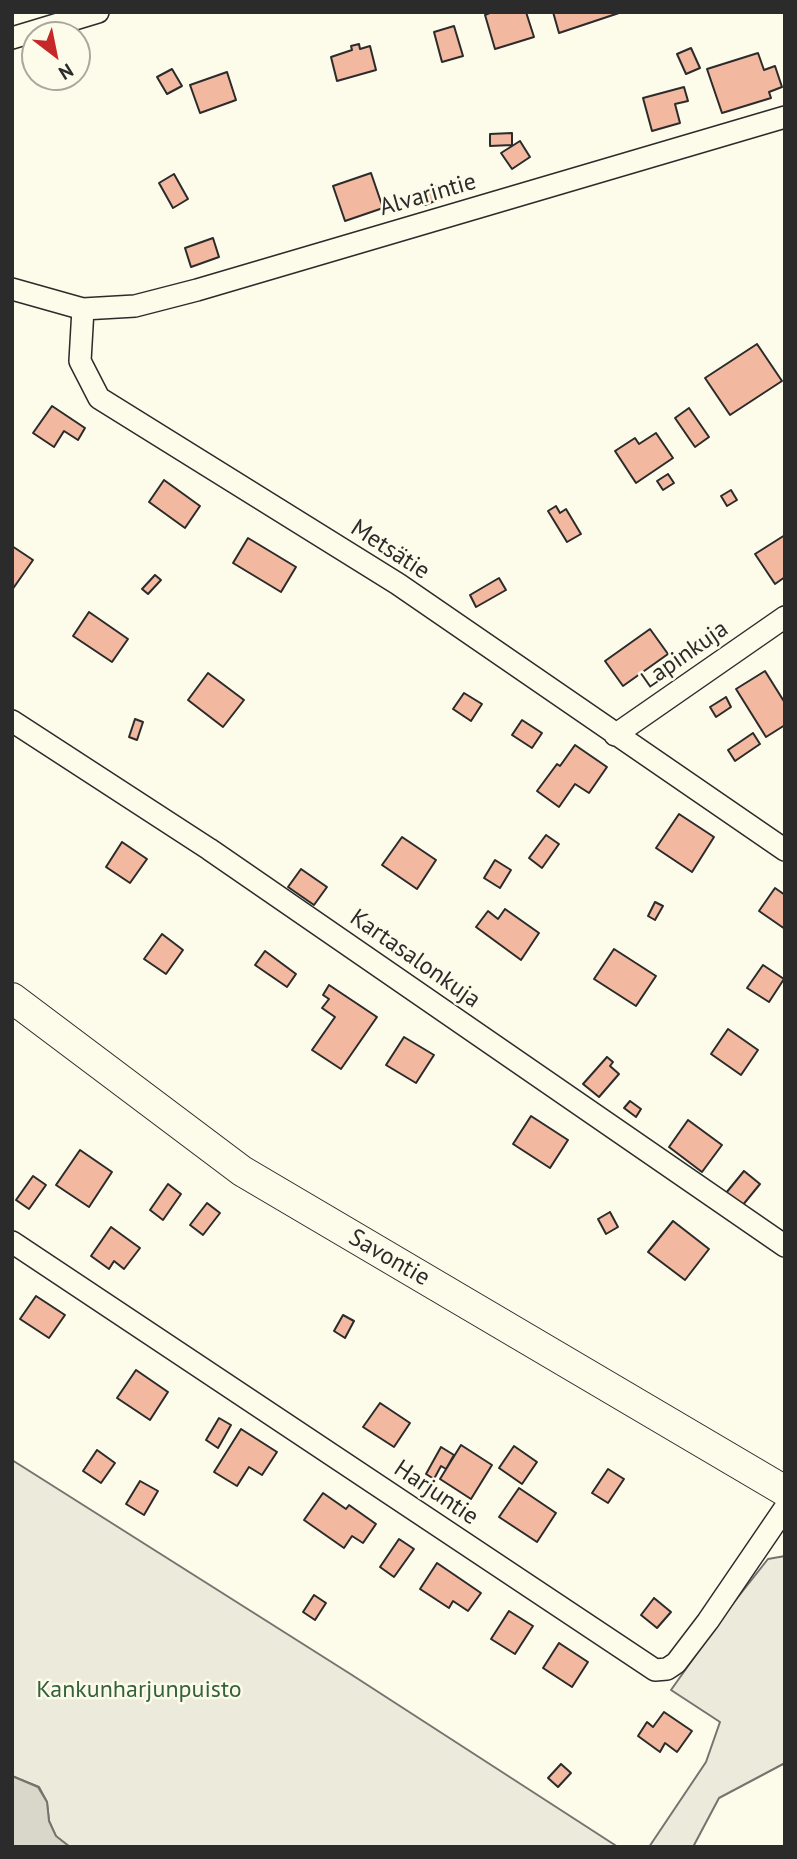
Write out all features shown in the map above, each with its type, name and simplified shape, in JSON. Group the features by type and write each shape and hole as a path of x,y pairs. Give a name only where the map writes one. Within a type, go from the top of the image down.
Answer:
{"street":[{"path":"12,38 98,12"},
{"name":"Alvarintie","path":"83,309 135,306 197,290 785,117"},
{"path":"12,289 83,309"},
{"name":"Metsätie","path":"83,309 80,361 99,398 398,584 785,850"},
{"name":"Lapinkuja","path":"615,735 785,617"},
{"name":"Kartasalonkuja","path":"12,721 209,849 785,1246"},
{"name":"Savontie","path":"12,998 242,1171 785,1491"},
{"name":"Harjuntie","path":"12,1241 655,1670 667,1669 676,1663 785,1508"}],"green space":[{"name":"Kankunharjunpuisto","path":"12,1460 618,1847 70,1847 56,1837 49,1821 47,1802 39,1787 12,1776"},
{"path":"785,1556 785,1763 719,1798 693,1847 649,1847 706,1762 720,1722 671,1690 768,1559"}],"shaded area":[{"path":"12,1776 38,1787 47,1802 49,1821 56,1836 70,1847 12,1847"}],"building":[{"path":"492,12 526,12 534,37 495,49 485,15"},
{"path":"553,12 619,12 619,13 559,33"},
{"path":"454,26 463,56 442,62 434,32"},
{"path":"359,44 360,49 370,46 376,70 337,81 331,57 352,50 351,46"},
{"path":"691,48 700,68 686,74 677,54"},
{"path":"758,53 764,70 775,66 782,87 769,92 771,98 722,113 707,69"},
{"path":"172,69 182,86 167,94 157,77"},
{"path":"227,72 236,100 200,113 190,85"},
{"path":"684,87 688,101 675,104 680,123 652,131 643,98"},
{"path":"512,133 512,145 490,146 490,134"},
{"path":"520,141 530,157 512,169 501,153"},
{"path":"371,173 383,208 345,221 333,186"},
{"path":"174,174 188,199 173,208 159,183"},
{"path":"436,186 440,199 425,205 420,192"},
{"path":"213,238 219,257 191,267 185,248"},
{"path":"757,344 782,381 730,415 705,378"},
{"path":"52,406 85,428 78,440 64,431 54,447 33,433"},
{"path":"689,408 709,437 695,447 675,418"},
{"path":"656,433 673,458 636,483 615,451 635,438 639,444"},
{"path":"668,474 674,483 663,490 657,481"},
{"path":"164,480 200,506 185,528 149,502"},
{"path":"731,490 737,500 727,506 721,496"},
{"path":"556,506 560,513 566,509 581,534 567,542 548,511"},
{"path":"785,535 785,577 775,584 755,554"},
{"path":"248,538 296,567 281,592 233,563"},
{"path":"12,546 33,560 12,590"},
{"path":"155,575 161,580 148,594 142,589"},
{"path":"499,578 506,590 476,607 470,595"},
{"path":"89,612 128,639 112,662 73,636"},
{"path":"650,629 668,654 623,686 605,661"},
{"path":"765,671 785,703 785,725 766,737 736,689"},
{"path":"208,673 244,700 223,727 188,700"},
{"path":"464,693 482,704 471,721 453,709"},
{"path":"726,697 731,707 716,717 710,707"},
{"path":"135,719 143,722 137,740 129,737"},
{"path":"522,720 542,733 532,748 512,735"},
{"path":"753,733 760,744 735,761 728,750"},
{"path":"575,745 607,767 589,793 575,784 559,807 537,791"},
{"path":"679,814 714,837 692,872 656,848"},
{"path":"546,835 559,844 542,868 529,858"},
{"path":"402,837 436,860 417,889 382,865"},
{"path":"122,842 147,859 130,883 106,867"},
{"path":"495,860 511,870 500,888 484,878"},
{"path":"301,869 327,887 314,905 288,887"},
{"path":"775,888 785,895 785,929 759,911"},
{"path":"655,902 663,906 655,920 648,916"},
{"path":"505,909 539,933 521,960 476,927 488,911 498,919"},
{"path":"162,934 183,950 166,974 144,959"},
{"path":"614,949 656,976 636,1006 594,979"},
{"path":"265,951 296,974 287,987 255,965"},
{"path":"763,965 784,979 769,1002 747,988"},
{"path":"329,985 377,1017 341,1069 312,1050 335,1017 322,1008 329,999 323,995"},
{"path":"728,1029 758,1050 741,1075 711,1054"},
{"path":"404,1037 434,1055 416,1083 386,1065"},
{"path":"607,1057 613,1062 610,1066 619,1074 599,1097 583,1084"},
{"path":"630,1101 641,1109 636,1117 624,1108"},
{"path":"531,1116 568,1140 550,1168 513,1144"},
{"path":"688,1120 722,1145 702,1172 669,1147"},
{"path":"80,1150 112,1172 89,1207 56,1185"},
{"path":"744,1171 760,1184 742,1206 726,1193"},
{"path":"33,1176 46,1185 29,1209 16,1200"},
{"path":"168,1184 181,1194 163,1220 150,1210"},
{"path":"207,1203 220,1213 203,1235 190,1225"},
{"path":"610,1212 618,1227 606,1234 598,1219"},
{"path":"673,1221 709,1249 685,1280 648,1252"},
{"path":"111,1227 140,1248 124,1269 114,1261 109,1269 91,1256"},
{"path":"36,1296 65,1315 49,1338 20,1319"},
{"path":"343,1315 354,1321 345,1338 334,1331"},
{"path":"136,1370 168,1392 150,1420 117,1398"},
{"path":"380,1403 410,1423 394,1447 363,1427"},
{"path":"219,1418 231,1425 218,1448 206,1440"},
{"path":"241,1429 277,1452 262,1475 249,1467 237,1486 214,1472"},
{"path":"461,1445 492,1465 471,1499 440,1479"},
{"path":"514,1446 537,1462 522,1484 499,1468"},
{"path":"441,1447 454,1455 446,1469 441,1466 434,1479 426,1474"},
{"path":"97,1450 115,1463 101,1483 83,1471"},
{"path":"608,1469 624,1479 608,1503 592,1493"},
{"path":"140,1481 158,1491 144,1515 126,1504"},
{"path":"519,1488 556,1513 537,1542 499,1517"},
{"path":"323,1493 346,1509 349,1505 376,1524 363,1543 352,1536 344,1548 304,1520"},
{"path":"399,1539 414,1549 394,1577 380,1567"},
{"path":"437,1563 481,1593 468,1611 453,1601 449,1608 420,1589"},
{"path":"314,1595 326,1603 315,1620 303,1612"},
{"path":"654,1598 671,1612 657,1628 641,1615"},
{"path":"509,1611 533,1626 515,1654 491,1639"},
{"path":"559,1643 588,1662 572,1687 543,1668"},
{"path":"664,1712 692,1731 677,1752 665,1743 660,1752 638,1736 647,1722 653,1727"},
{"path":"561,1764 571,1773 558,1787 548,1778"}]}
